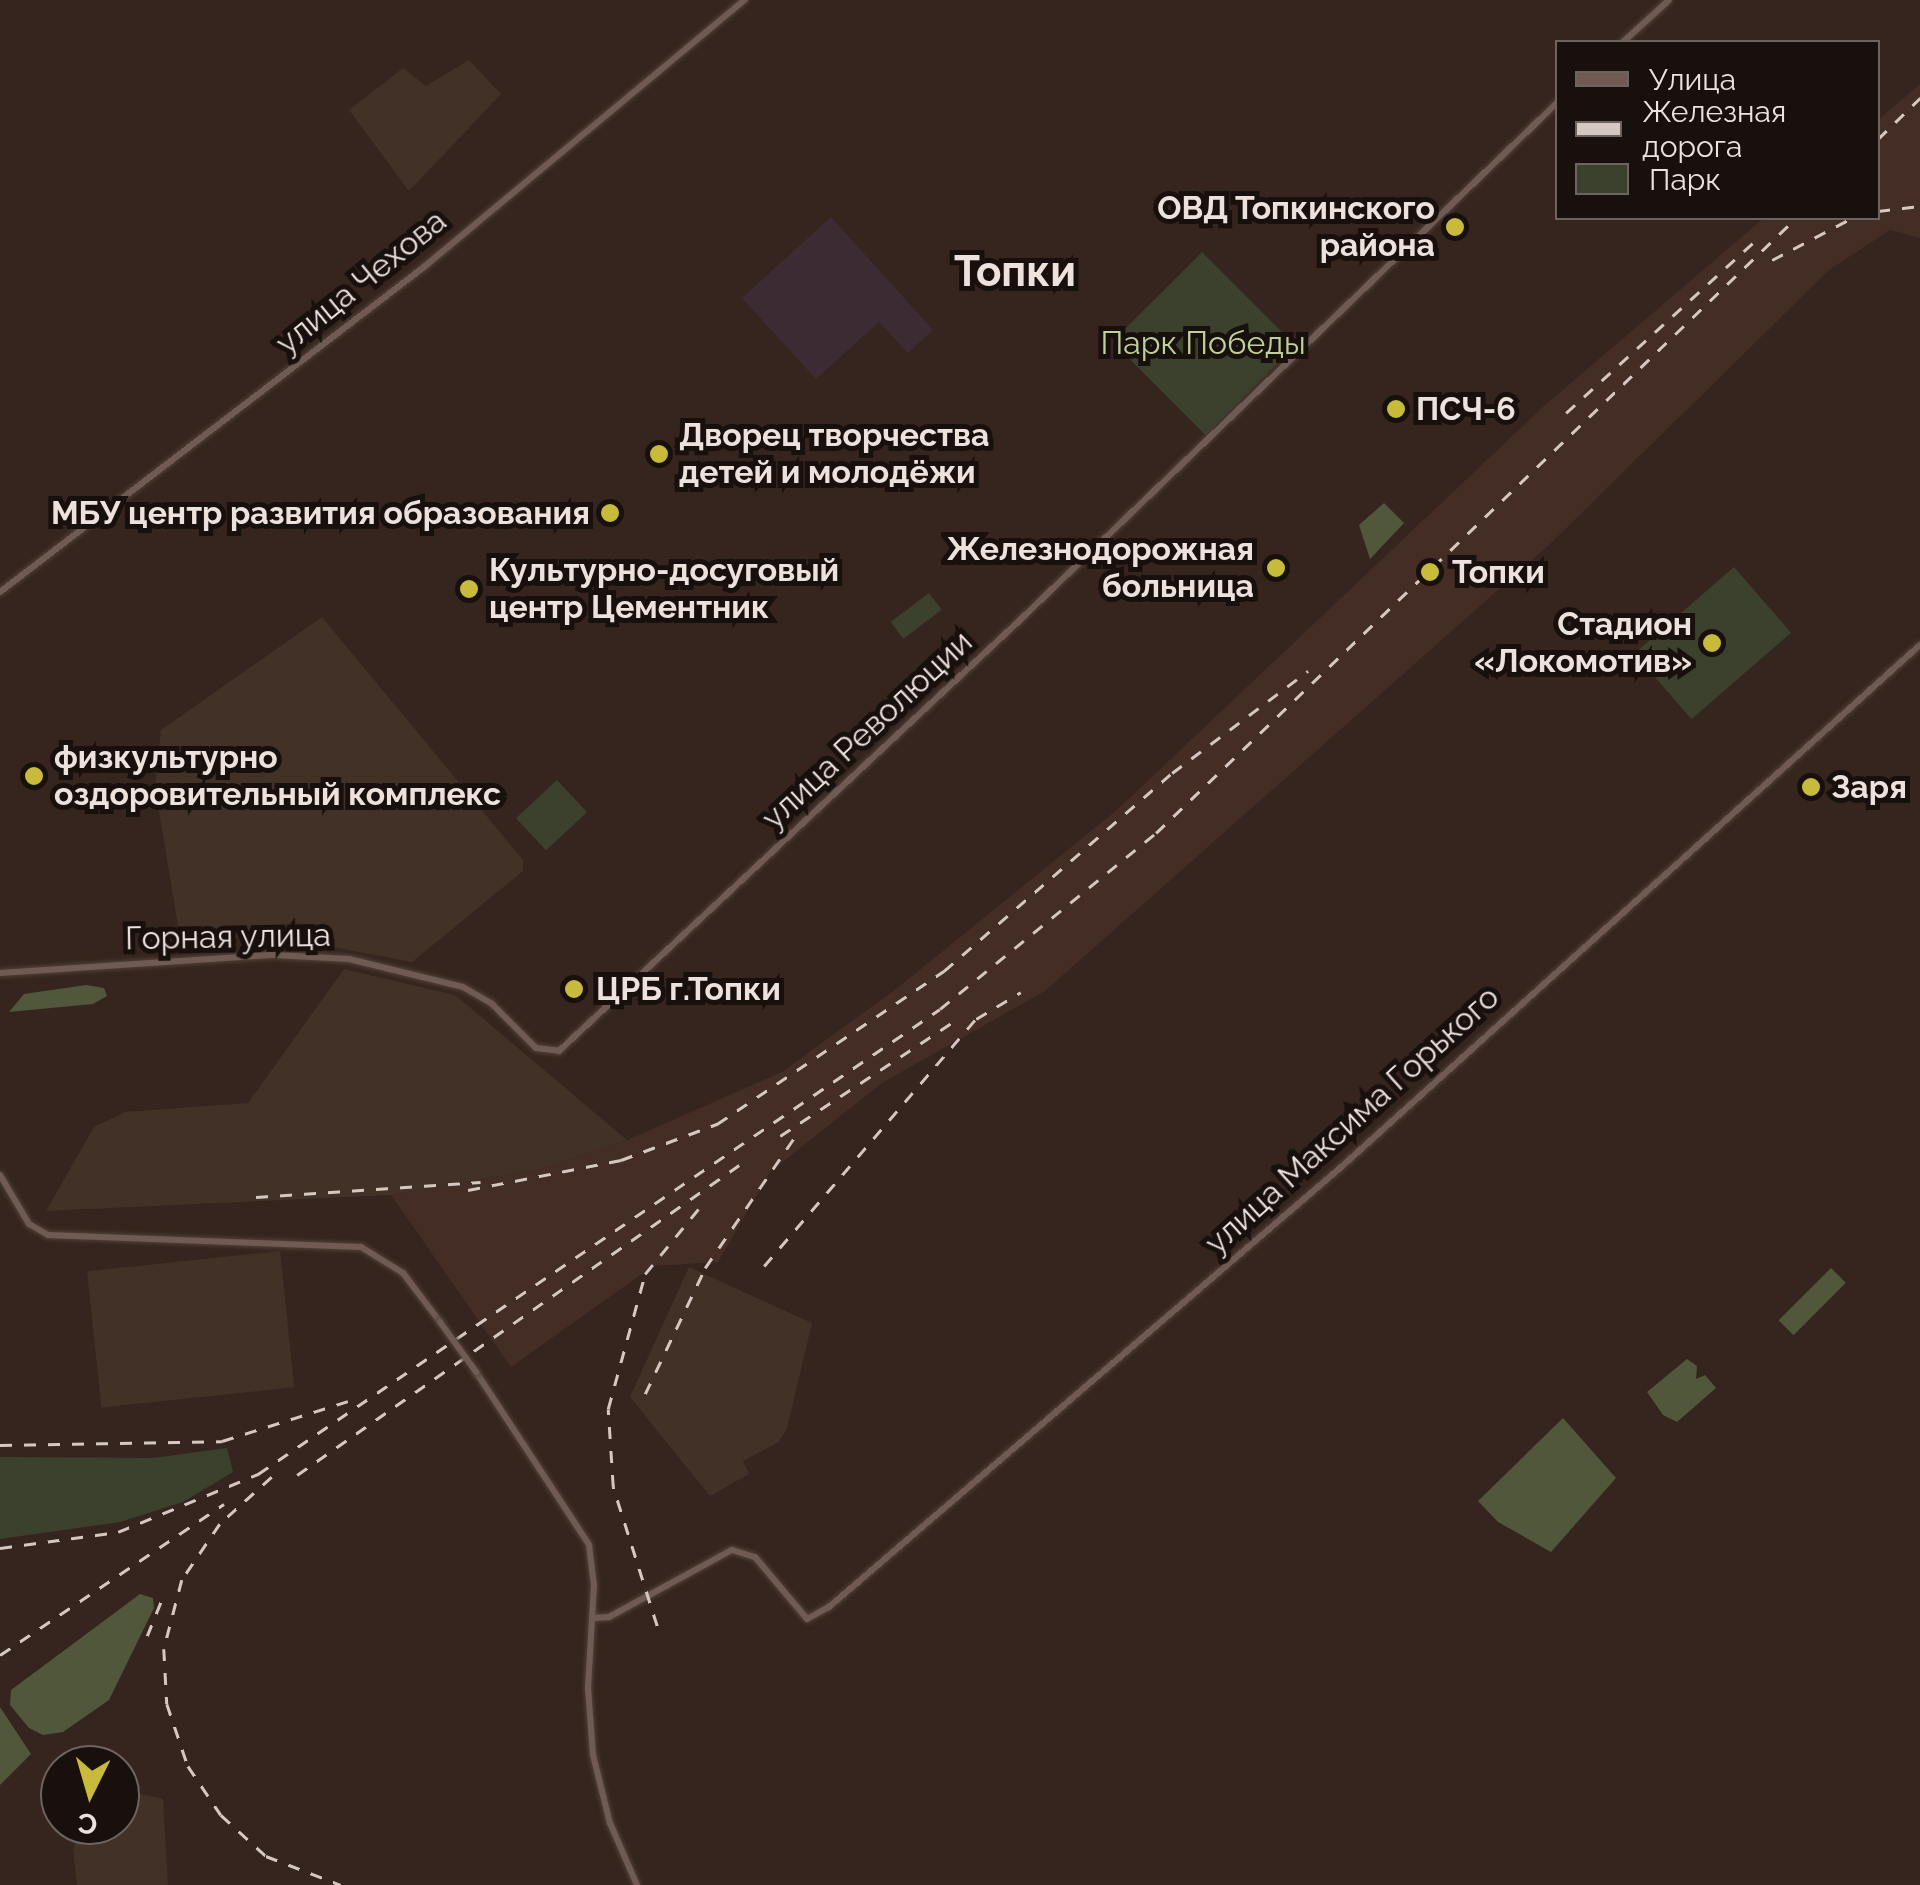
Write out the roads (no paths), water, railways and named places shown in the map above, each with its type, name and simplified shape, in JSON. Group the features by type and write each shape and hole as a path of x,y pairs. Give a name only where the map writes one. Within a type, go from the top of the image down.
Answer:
{"street":[{"name":"улица Чехова","path":"0,592 424,267 745,0"},
{"path":"1625,40 1669,0"},
{"name":"улица Революции","path":"550,1053 564,1048 1046,596 1555,105"},
{"name":"улица Максима Горького","path":"609,1617 720,1554 745,1552 807,1619 948,1509 1265,1234 1920,645"},
{"name":"Горная улица","path":"0,973 274,955 363,962 464,987 550,1053"},
{"path":"0,1176 29,1224 48,1235 361,1247 403,1273 476,1372 588,1546 593,1618 593,1755 610,1823 637,1885"},
{"path":"593,1618 609,1617"},
{"path":"591,1644 609,1617"}],"railway":[{"path":"1880,137 1920,98"},
{"path":"1880,211 1920,206"},
{"path":"0,1548 118,1532 258,1474 940,1009 1156,833 1794,220"},
{"path":"1772,260 1848,220"},
{"path":"1566,413 1758,238"},
{"path":"468,1190 621,1160 717,1124 944,971 1172,773 1308,671"},
{"path":"764,1266 976,1019 1021,992"},
{"path":"780,1136 953,1022"},
{"path":"645,1394 705,1268 798,1132"},
{"path":"297,1475 739,1165"},
{"path":"256,1197 480,1182"},
{"path":"657,1626 613,1487 608,1409 645,1274 705,1201"},
{"path":"0,1445 222,1441 348,1401"},
{"path":"272,1477 220,1524 182,1580 164,1649 167,1704 188,1766 221,1815 266,1856 341,1885"},
{"path":"0,1655 224,1504"},
{"path":"147,1636 164,1594"}],"place":[{"name":"ОВД Топкинского района","path":"1455,227"},
{"name":"ПСЧ-6","path":"1396,409"},
{"name":"Дворец творчества детей и молодёжи","path":"659,454"},
{"name":"МБУ центр развития образования","path":"610,513"},
{"name":"Железнодорожная больница","path":"1276,568"},
{"name":"Топки","path":"1430,572"},
{"name":"Культурно-досуговый центр Цементник","path":"469,589"},
{"name":"Стадион «Локомотив»","path":"1712,643"},
{"name":"физкультурно оздоровительный комплекс","path":"34,776"},
{"name":"Заря","path":"1811,787"},
{"name":"ЦРБ г.Топки","path":"574,989"}],"district":[{"name":"Топки","path":"1015,272"}],"park label":[{"name":"Парк Победы","path":"1203,343"}]}
